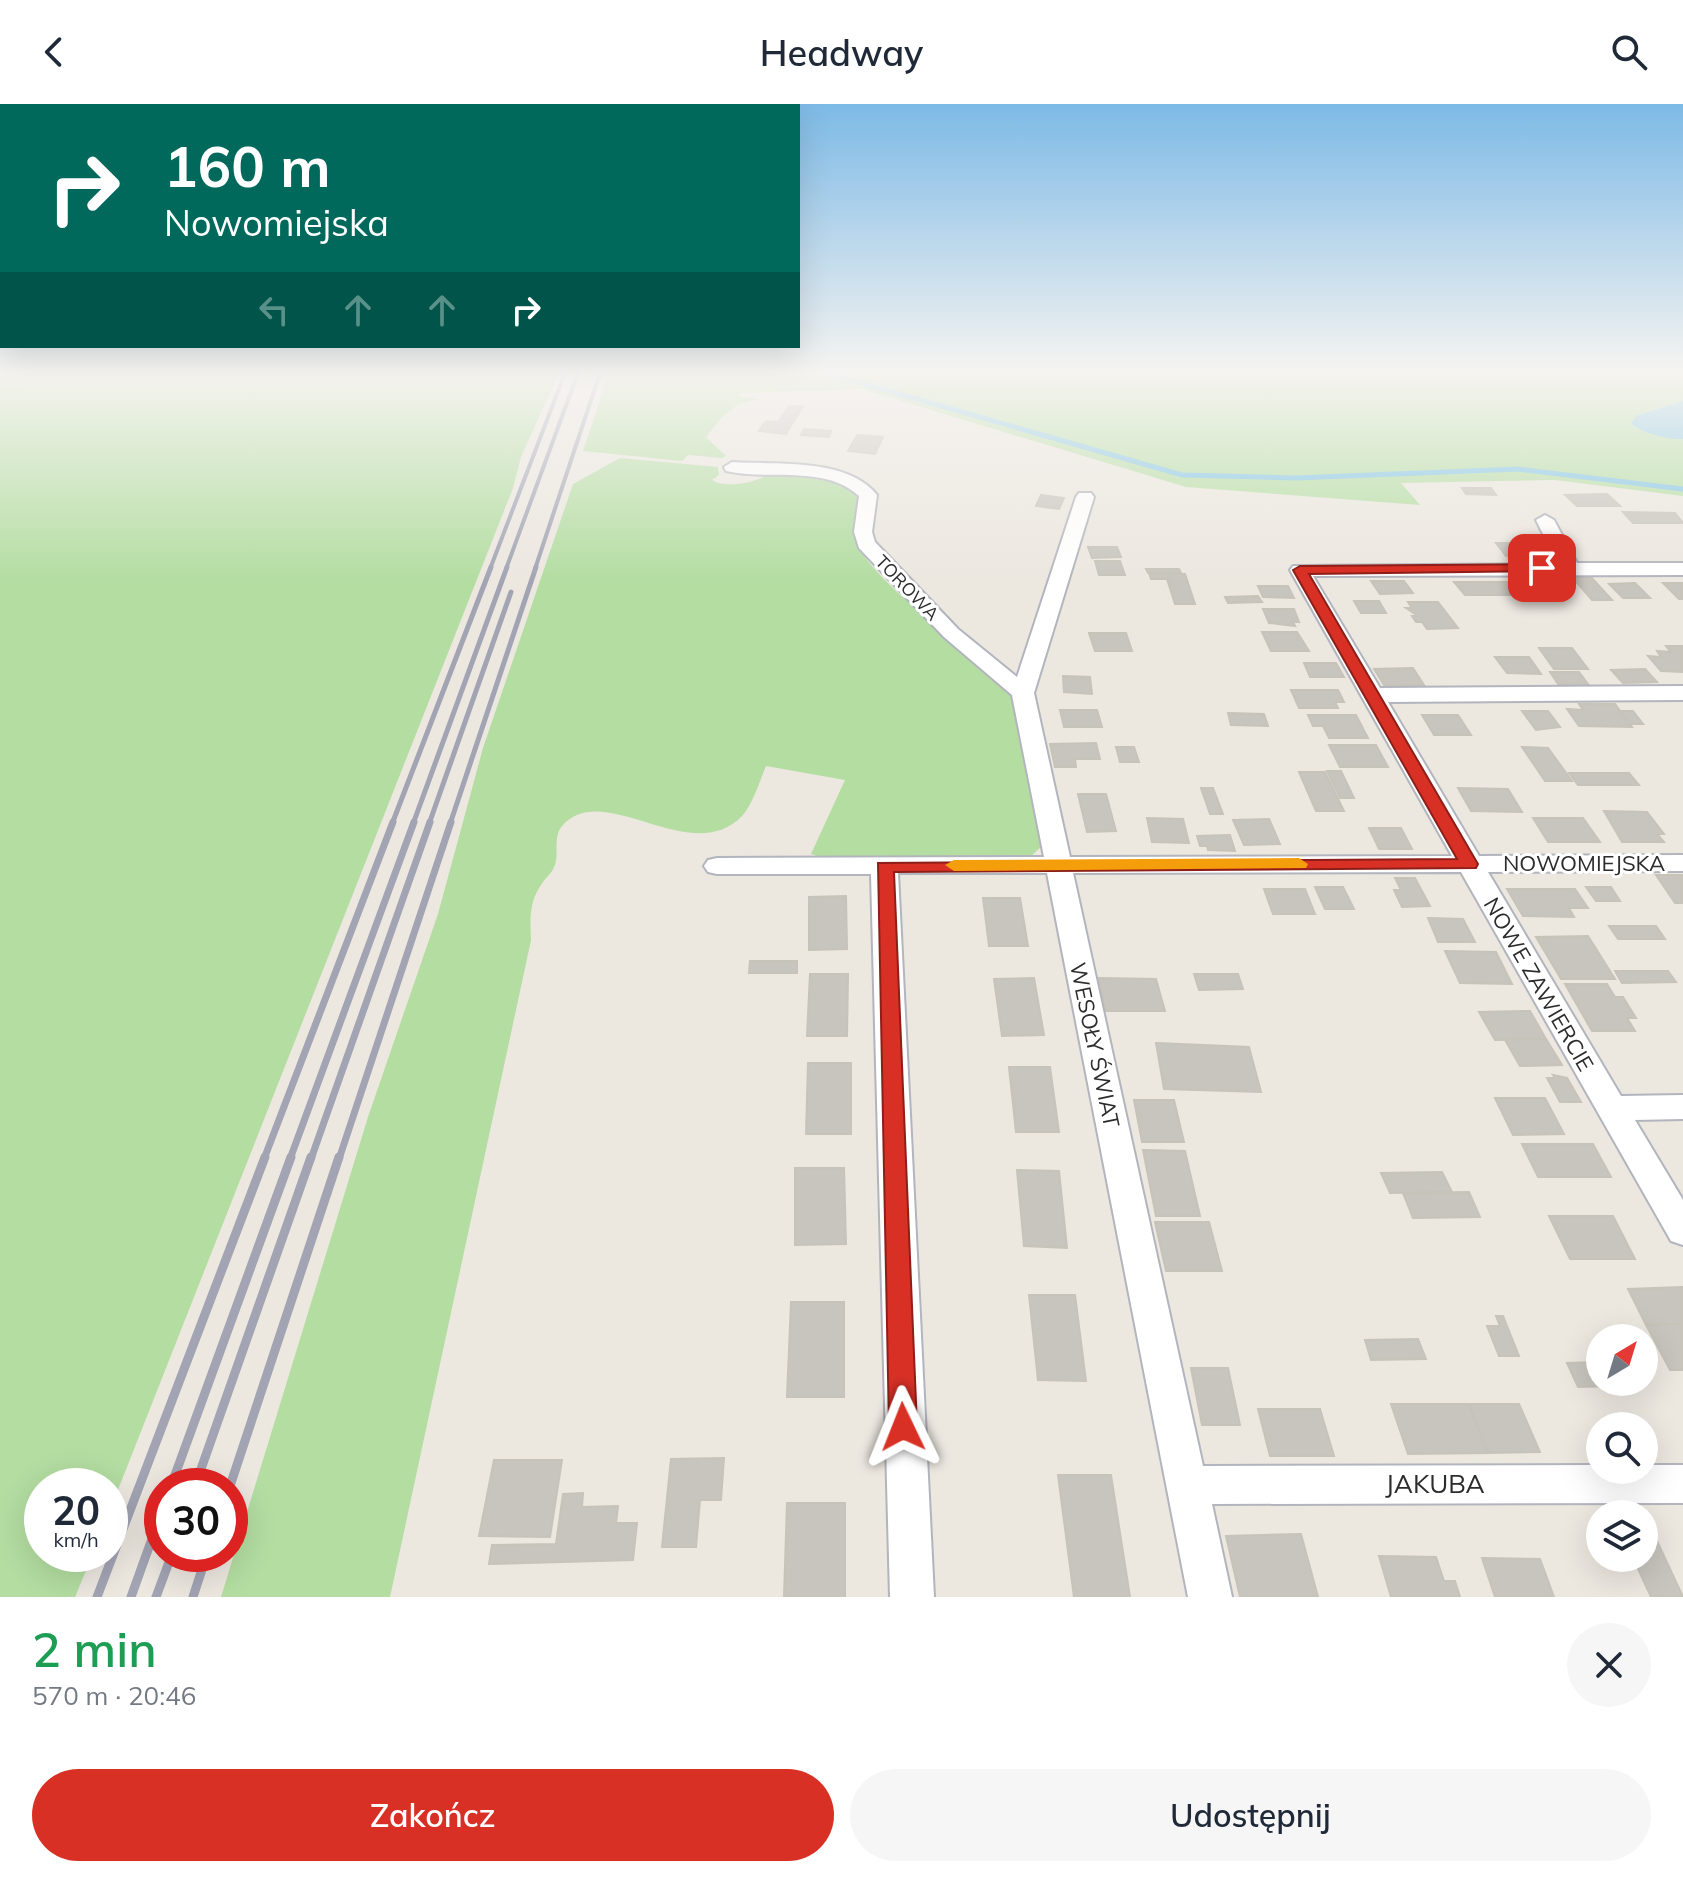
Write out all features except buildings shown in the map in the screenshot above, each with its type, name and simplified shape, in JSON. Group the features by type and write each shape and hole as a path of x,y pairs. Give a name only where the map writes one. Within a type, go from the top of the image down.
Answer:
{"street":[{"name":"TOROWA","path":"732,467 827,475 864,488 868,495 863,532 866,544 951,633 1023,693"},
{"name":"WESOŁY ŚWIAT","path":"1085,497 1023,693 1210,1597"},
{"path":"1545,520 1570,568 1683,569"},
{"name":"NOWE ZAWIERCIE","path":"1570,568 1300,570 1683,1231"},
{"path":"1373,695 1683,693"},
{"name":"NOWOMIEJSKA","path":"717,866 1683,863"},
{"path":"884,867 912,1597"},
{"path":"1612,1108 1683,1107"},
{"name":"JAKUBA","path":"1186,1485 1683,1484"}],"green space":[{"path":"0,443 527,443 513,488 127,1468 24,1468 24,1572 85,1572 75,1597 0,1597"},
{"path":"586,443 712,443 726,456 688,455 682,461 583,451"},
{"path":"1039,443 1683,443 1683,496 1555,480 1401,483 1420,505 1186,487"},
{"path":"620,458 718,467 719,475 712,480 725,484 751,482 770,472 818,476 851,488 860,496 856,533 858,545 867,559 902,597 1007,685 1013,700 1043,845 1029,858 821,857 811,854 845,780 766,766 746,811 721,830 698,833 673,830 600,812 579,814 562,826 557,836 554,867 538,889 533,903 531,940 390,1597 221,1597 229,1572 248,1572 248,1509 368,1117 438,914 483,748 573,484"}],"waterway":[{"path":"1069,443 1182,475 1296,478 1518,469 1683,489"}],"railway":[{"path":"490,569 538,443"},
{"path":"506,569 552,443"},
{"path":"535,569 577,443"},
{"path":"392,824 491,567"},
{"path":"413,824 507,567"},
{"path":"450,824 536,567"},
{"path":"429,824 511,592"},
{"path":"264,1159 393,822"},
{"path":"290,1159 414,822"},
{"path":"311,1159 430,822"},
{"path":"339,1159 451,822"},
{"path":"97,1597 265,1157"},
{"path":"178,1468 291,1157"},
{"path":"201,1468 311,1157"},
{"path":"236,1468 339,1157"},
{"path":"131,1597 144,1561"},
{"path":"156,1597 165,1572"},
{"path":"193,1597 201,1572"}],"slow traffic":[{"path":"954,865 1299,864"}],"route":[{"path":"903,1427 884,867 1058,863 1469,864 1300,570 1542,568"}]}
